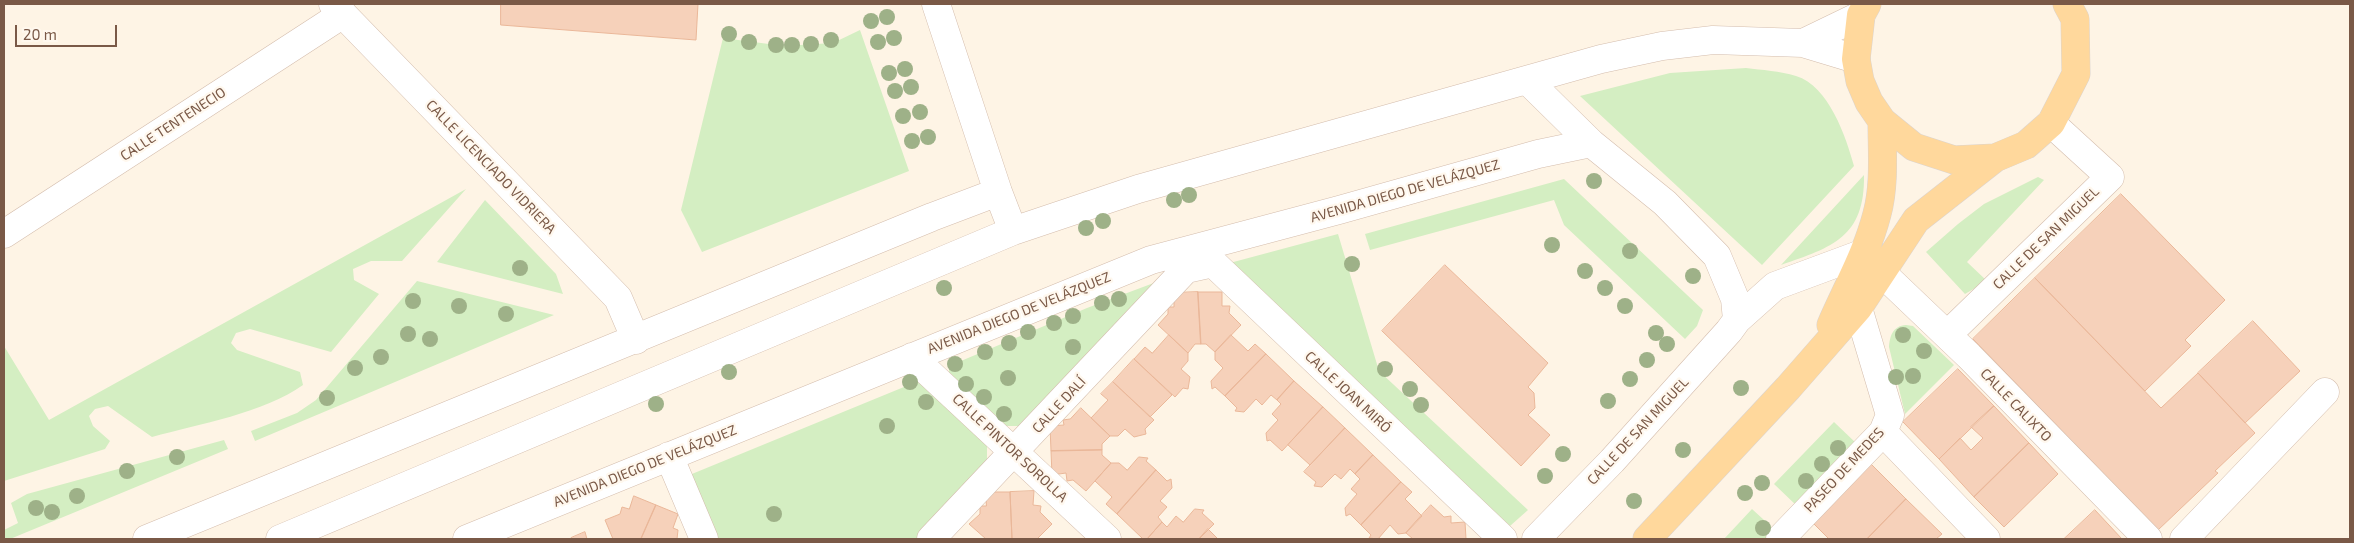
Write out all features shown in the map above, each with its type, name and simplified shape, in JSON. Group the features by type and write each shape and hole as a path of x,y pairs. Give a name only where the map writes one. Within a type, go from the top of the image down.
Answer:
{"main road":[{"path":"1864,9 1856,58 1863,88 1869,102 1882,121 1914,147 1946,158 1954,160 1995,158"},
{"path":"1647,539 1858,308 1916,220 1995,158 2026,145 2052,123 2076,74 2077,9"},
{"path":"1816,356 1864,253 1878,212 1882,180 1882,121"}],"street":[{"path":"936,4 998,192 1014,231"},
{"name":"CALLE TENTENECIO","path":"4,234 338,9"},
{"name":"CALLE LICENCIADO VIDRIERA","path":"338,9 618,298 636,340"},
{"path":"1803,42 1864,9"},
{"path":"280,539 1014,231 1138,189 1601,59 1662,46 1713,40 1803,42 1856,58"},
{"path":"1528,81 1591,143 1665,203 1717,256 1735,299 1737,320"},
{"name":"CALLE DE SAN MIGUEL","path":"1947,335 2110,177 2052,123"},
{"name":"AVENIDA DIEGO DE VELÁZQUEZ","path":"467,539 1151,260 1538,154 1591,143"},
{"path":"147,539 932,217 998,192"},
{"name":"CALLE DE SAN MIGUEL","path":"1536,539 1612,461 1737,320 1775,286 1864,253"},
{"name":"CALLE JOAN MIRÓ","path":"1186,269 1213,264 1503,539"},
{"name":"CALLE DALÍ","path":"931,539 1186,269"},
{"name":"CALLE CALIXTO","path":"1882,273 1947,335 2148,539"},
{"name":"PASEO DE MEDES","path":"1792,535 1883,432 1890,415 1858,308"},
{"name":"CALLE PINTOR SOROLLA","path":"912,356 1107,539"},
{"path":"2184,539 2325,392"},
{"path":"1883,432 1986,539"},
{"path":"669,456 704,539"}],"green space":[{"path":"860,30 909,171 702,252 681,210 723,38 784,46 833,43"},
{"path":"1746,68 1796,76 1818,90 1827,101 1841,127 1854,166 1762,265 1580,96 1670,73"},
{"path":"1864,175 1863,196 1859,213 1852,226 1830,245 1781,265"},
{"path":"2038,177 2044,180 1967,262 1987,281 1965,294 1926,252 1984,204"},
{"path":"1564,179 1703,310 1697,326 1685,339 1564,225 1554,200 1370,250 1365,234"},
{"path":"466,189 402,261 371,261 353,269 354,280 379,294 331,352 250,329 236,333 231,343 237,350 300,372 303,385 270,403 230,417 152,437 108,406 95,409 89,416 93,426 110,441 105,449 4,481 4,346 49,420"},
{"path":"485,200 556,274 563,294 437,262"},
{"path":"1338,234 1379,371 1528,510 1510,526 1226,264"},
{"path":"1167,278 1032,426 1001,426 949,376 949,366 1087,308"},
{"path":"417,281 554,315 255,441 251,431 297,413 316,400"},
{"path":"1906,325 1913,326 1954,365 1905,414 1889,347 1890,339 1895,329"},
{"path":"921,380 987,442 987,470 922,539 714,539 687,476"},
{"path":"1834,422 1857,444 1798,507 1774,484"},
{"path":"224,440 228,449 10,539 4,539 4,530 18,523 11,503 27,494"},
{"path":"1752,509 1776,531 1768,539 1724,539"}],"building":[{"path":"501,4 698,4 696,40 501,25"},
{"path":"2121,194 2225,300 2185,340 2191,346 2145,391 2035,278"},
{"path":"1445,265 1548,363 1528,387 1534,393 1535,408 1528,415 1550,435 1521,466 1382,331"},
{"path":"2035,278 2161,408 2198,373 2255,433 2215,471 2218,473 2158,530 1973,339"},
{"path":"1198,292 1222,292 1222,306 1230,306 1229,313 1241,325 1215,352 1206,344 1201,344"},
{"path":"1198,292 1201,344 1195,344 1188,353 1158,325 1168,314 1168,307 1174,307 1174,293"},
{"path":"2253,321 2300,371 2245,423 2198,373"},
{"path":"1169,335 1188,353 1188,361 1181,369 1190,377 1188,389 1183,388 1175,397 1134,359 1145,347 1152,353"},
{"path":"1231,335 1248,351 1255,344 1266,354 1225,396 1215,387 1212,389 1211,381 1223,368 1215,360 1215,352"},
{"path":"1266,354 1294,381 1277,400 1271,395 1262,405 1256,399 1244,412 1235,411 1237,408 1225,396"},
{"path":"1134,359 1172,395 1150,417 1113,382"},
{"path":"1958,369 1994,406 1939,459 1903,422"},
{"path":"1294,381 1323,407 1282,451 1270,440 1267,441 1266,433 1278,420 1272,414 1281,404 1277,400"},
{"path":"1113,382 1154,420 1145,429 1146,434 1134,437 1125,429 1118,436 1110,436 1091,418 1108,400 1101,394"},
{"path":"1994,406 2029,443 1974,497 1939,459 1960,438 1971,450 1983,438 1971,427"},
{"path":"1323,407 1345,428 1310,465 1288,445"},
{"path":"1081,408 1110,436 1102,444 1102,450 1051,451 1050,426 1064,425 1063,420 1070,419"},
{"path":"1345,428 1373,455 1355,474 1350,469 1341,479 1335,474 1322,487 1314,486 1316,482 1304,472"},
{"path":"2029,443 2058,474 2004,527 1974,497"},
{"path":"1102,450 1102,455 1111,463 1086,491 1073,480 1067,481 1066,473 1052,475 1051,451"},
{"path":"1373,455 1401,482 1361,525 1350,514 1346,516 1345,508 1357,494 1351,489 1360,479 1355,474"},
{"path":"1139,457 1148,458 1146,461 1156,470 1117,514 1106,504 1112,497 1095,481 1111,463 1119,463 1127,470"},
{"path":"1868,461 1906,499 1867,539 1829,539 1810,520"},
{"path":"1156,470 1167,481 1171,479 1172,488 1160,501 1167,507 1158,517 1162,522 1147,539 1143,539 1117,514"},
{"path":"1401,482 1412,492 1405,499 1422,516 1406,533 1398,534 1390,525 1378,539 1369,538 1371,535 1361,525"},
{"path":"1034,491 1033,505 1041,506 1040,512 1052,524 1037,539 1012,539 1010,492"},
{"path":"986,492 1010,492 1012,539 986,539 969,524 980,514 980,506 986,506"},
{"path":"634,496 656,505 641,539 613,539 605,520 620,514 622,507 629,509"},
{"path":"1906,499 1942,534 1936,539 1867,539"},
{"path":"656,505 678,514 673,528 678,530 677,539 641,539"},
{"path":"1431,505 1444,517 1451,516 1451,523 1465,522 1466,539 1413,539 1406,533"},
{"path":"1195,509 1204,510 1202,513 1214,524 1199,539 1147,539 1162,522 1167,527 1176,516 1183,522"},
{"path":"2095,510 2122,539 2064,539"},
{"path":"1208,529 1218,539 1199,539"},
{"path":"585,532 587,539 571,539 571,538"}]}
